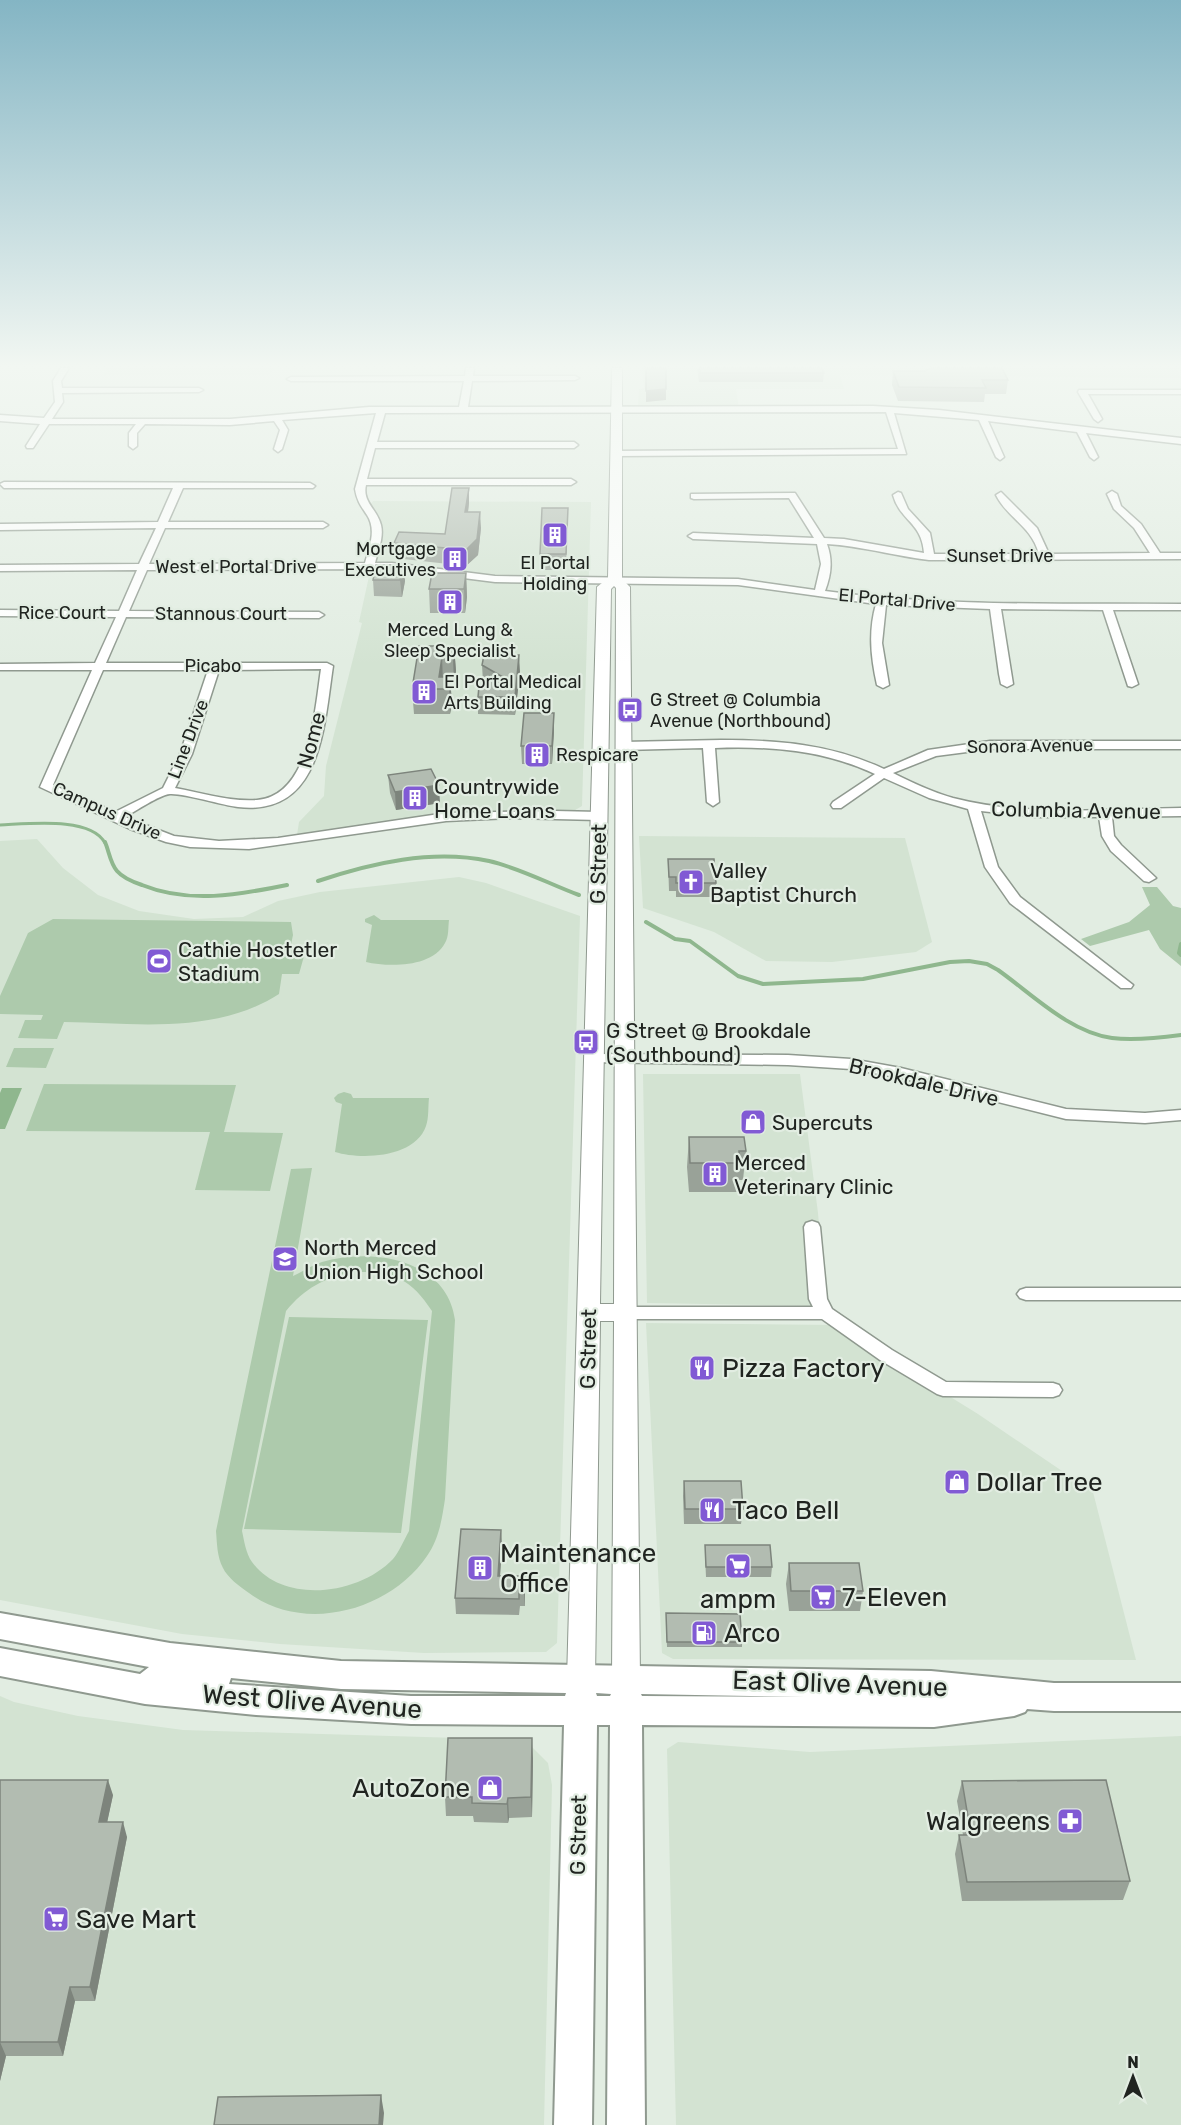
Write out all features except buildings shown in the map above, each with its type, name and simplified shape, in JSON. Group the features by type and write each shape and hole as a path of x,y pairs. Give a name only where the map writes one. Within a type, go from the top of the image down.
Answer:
{"main road":[{"name":"West Olive Avenue","path":"0,1626 100,1645 257,1668 580,1695 626,1696"},
{"name":"West Olive Avenue","path":"0,1662 145,1690 329,1707 580,1695"},
{"path":"145,1690 155,1677 167,1673 234,1678 257,1668"},
{"name":"G Street","path":"573,2125 580,1695"},
{"name":"G Street","path":"626,1696 626,2125"},
{"name":"East Olive Avenue","path":"626,1696 934,1712 1054,1697 1181,1697"}],"street":[{"path":"366,467 362,482 361,502 376,523 377,534 369,566"},
{"name":"G Street","path":"615,580 617,467"},
{"path":"362,482 571,482"},
{"path":"4,485 310,486"},
{"name":"Campus Drive","path":"179,486 46,788 76,798 145,831 167,838 204,844 244,845 449,817 599,816"},
{"path":"1112,494 1117,507 1138,526 1157,556"},
{"path":"694,496 792,495 821,540 826,574 819,592"},
{"path":"898,495 904,510 926,531 930,557"},
{"path":"1001,495 1008,508 1033,529 1045,556"},
{"path":"0,527 31,525 323,525"},
{"name":"Sunset Drive","path":"693,536 844,542 896,553 930,557 1181,556"},
{"name":"West el Portal Drive","path":"0,568 369,566 414,567 495,579 615,580"},
{"name":"G Street","path":"615,580 623,586 626,1696"},
{"name":"G Street","path":"580,1695 604,586 615,580"},
{"name":"El Portal Drive","path":"615,580 738,582 882,602 994,607 1181,607"},
{"path":"882,602 877,622 876,643 883,685"},
{"path":"994,607 1000,630 1001,658 1007,684"},
{"path":"1107,607 1121,656 1132,684"},
{"name":"Rice Court","path":"0,613 123,613"},
{"name":"Stannous Court","path":"123,613 319,615"},
{"name":"Line Drive","path":"116,817 168,790 186,754 215,666"},
{"name":"Picabo","path":"0,667 327,666"},
{"name":"Nome","path":"168,790 257,805 273,803 291,792 306,770 314,740 327,666"},
{"path":"709,745 713,802"},
{"name":"Columbia Avenue","path":"623,746 778,745 818,749 867,764 925,793 974,806 1018,812 1181,812"},
{"name":"Sonora Avenue","path":"837,805 884,773 932,753 973,746 1181,745"},
{"path":"974,806 986,857 1002,886 1015,900 1125,985"},
{"path":"1105,812 1108,836 1116,848 1149,878"},
{"name":"Brookdale Drive","path":"594,1059 796,1060 851,1064 901,1073 1066,1114 1135,1118 1181,1115"},
{"path":"813,1227 818,1299 825,1313 943,1389 1053,1390"},
{"path":"1026,1294 1181,1294"},
{"path":"588,1312 825,1313"}],"shaded area":[{"path":"373,501 591,502 582,806 570,813 437,815 297,835 299,822 324,796 326,766 362,623 359,622 373,558 375,530 366,511"},
{"path":"639,836 905,838 932,942 916,952 832,962 766,961 714,932 643,908"},
{"name":"North Merced Union High School","path":"37,839 63,868 98,895 139,911 194,919 243,917 278,901 320,892 459,877 486,883 580,916 557,1643 546,1652 424,1653 280,1644 182,1634 0,1600 0,841"},
{"path":"1142,887 1157,887 1173,906 1181,908 1181,966 1160,949 1149,930 1090,946 1081,939 1129,922 1150,905"},
{"path":"374,915 381,920 449,920 448,935 439,951 420,961 397,965 366,962 372,925 365,922 365,919"},
{"name":"Cathie Hostetler Stadium","path":"53,919 291,922 293,935 290,949 306,949 299,974 282,974 279,994 254,1007 228,1016 174,1024 64,1022 57,1039 18,1038 25,1020 41,1020 43,1015 0,1014 0,996 28,933"},
{"path":"14,1048 54,1048 46,1068 6,1067"},
{"path":"643,1074 800,1074 818,1213 826,1306 647,1303"},
{"path":"44,1084 236,1085 224,1132 283,1133 270,1191 195,1190 210,1132 26,1131"},
{"path":"2,1088 22,1088 5,1129 0,1129"},
{"path":"344,1092 351,1094 353,1098 429,1098 426,1126 420,1137 411,1145 386,1154 359,1156 335,1152 342,1104 336,1102 334,1098"},
{"path":"312,1168 293,1276 318,1263 342,1258 363,1256 404,1262 423,1271 438,1283 449,1299 455,1320 445,1499 434,1543 427,1556 411,1575 391,1591 369,1603 320,1614 295,1612 271,1605 238,1585 227,1575 221,1564 216,1531 291,1169","holes":["352,1272 389,1275 408,1283 432,1311 409,1531 393,1559 361,1581 321,1590 282,1585 266,1576 252,1562 242,1531 286,1311 300,1296 324,1281"]},
{"path":"289,1317 428,1320 401,1533 244,1529"},
{"path":"646,1323 834,1325 978,1414 1093,1492 1136,1660 673,1659 662,1653"},
{"path":"0,1696 14,1702 78,1716 183,1730 525,1740 548,1763 552,1785 544,2125 0,2125"},
{"path":"1181,1736 1181,2125 676,2125 667,1749 678,1742 810,1752"}],"waterway":[{"path":"0,825 41,823 73,825 98,834 105,843"},
{"path":"105,842 119,873 125,878 160,891 214,896 287,885"},
{"path":"318,881 402,860 424,857 468,858 512,868 579,895"},
{"path":"646,922 675,939 690,941 738,976 763,984 863,979 950,962 969,961 987,964 998,970 1052,1011 1096,1034 1129,1039 1181,1035"},
{"path":"1181,944 1179,953 1181,955"}],"place":[{"name":"El Portal Holding","path":"555,535"},
{"name":"Mortgage Executives","path":"455,559"},
{"name":"Merced Lung & Sleep Specialist","path":"450,602"},
{"name":"El Portal Medical Arts Building","path":"424,692"},
{"name":"G Street @ Columbia Avenue (Northbound)","path":"630,710"},
{"name":"Respicare","path":"537,755"},
{"name":"Countrywide Home Loans","path":"415,798"},
{"name":"Valley Baptist Church","path":"691,882"},
{"name":"Cathie Hostetler Stadium","path":"159,961"},
{"name":"G Street @ Brookdale (Southbound)","path":"586,1042"},
{"name":"Supercuts","path":"753,1122"},
{"name":"Merced Veterinary Clinic","path":"715,1174"},
{"name":"North Merced Union High School","path":"285,1259"},
{"name":"Pizza Factory","path":"702,1368"},
{"name":"Dollar Tree","path":"957,1482"},
{"name":"Taco Bell","path":"712,1510"},
{"name":"ampm","path":"738,1566"},
{"name":"Maintenance Office","path":"480,1568"},
{"name":"7-Eleven","path":"823,1597"},
{"name":"Arco","path":"704,1633"},
{"name":"AutoZone","path":"490,1788"},
{"name":"Walgreens","path":"1070,1821"},
{"name":"Save Mart","path":"56,1919"}]}
